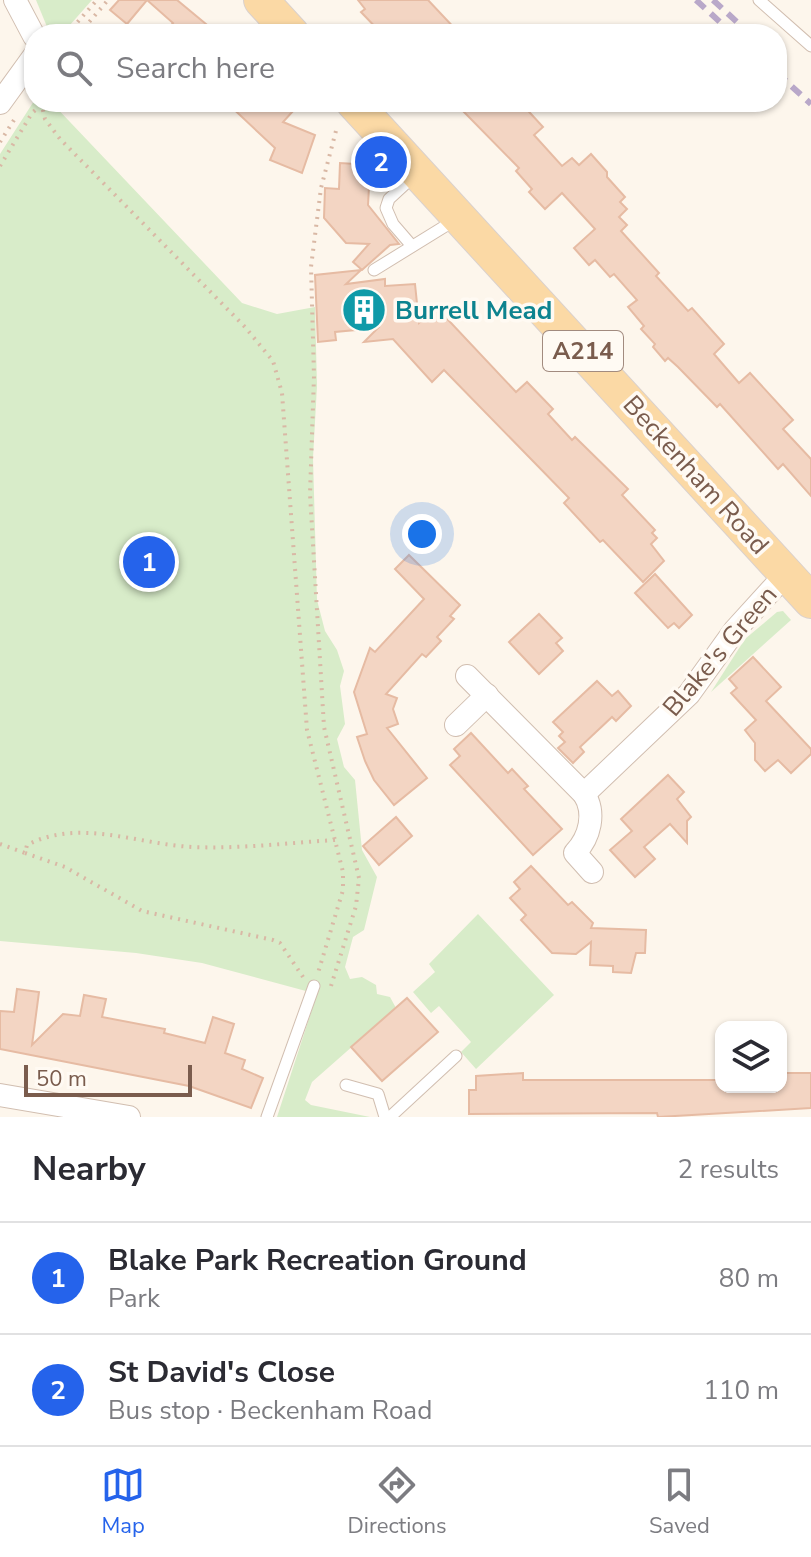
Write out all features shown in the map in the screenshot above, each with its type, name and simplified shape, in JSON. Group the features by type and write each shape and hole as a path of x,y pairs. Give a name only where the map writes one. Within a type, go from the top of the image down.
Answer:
{"main road":[{"path":"261,0 283,24"},
{"name":"Beckenham Road","path":"362,112 811,601"}],"street":[{"path":"0,4 6,0"},
{"path":"15,0 28,24"},
{"path":"0,103 24,70"},
{"name":"Blake's Green","path":"584,794 689,694 728,638 786,574"},
{"path":"467,676 584,794 591,811 588,834 575,853 592,872"},
{"path":"456,725 487,695"},
{"path":"0,1095 129,1117"}],"lane":[{"path":"759,0 786,24"},
{"path":"787,25 811,46"},
{"path":"412,246 388,217 386,208 389,199 418,172"},
{"path":"374,270 459,218"},
{"path":"267,1117 311,986"},
{"path":"346,1085 378,1094 387,1117 456,1056"}],"path":[{"path":"76,24 97,0"},
{"path":"88,24 108,0"},
{"path":"0,166 33,112"},
{"path":"45,112 60,139 265,349 279,376 291,493 307,730 343,872 343,890 311,986"},
{"path":"331,989 356,906 359,878 329,756 323,712 310,494 314,376 311,285 316,222 329,155 339,122 347,112"},
{"path":"25,853 27,845 35,841 79,832 189,847 335,840"},
{"path":"0,844 65,867 142,911 280,943 311,986"}],"green space":[{"path":"36,0 92,0 71,24 46,24"},
{"path":"27,112 61,112 242,303 277,314 315,307 317,386 313,458 317,600 325,631 337,650 344,671 340,686 345,724 337,739 344,767 355,780 362,850 377,877 364,930 353,937 345,967 350,979 362,977 376,985 377,994 390,997 396,1008 312,1082 305,1100 311,1105 370,1117 277,1117 317,994 202,963 136,953 0,941 0,154"},
{"path":"783,611 791,620 711,692 745,639 777,612"},
{"path":"478,914 554,995 476,1069 461,1052 471,1042 439,1006 431,1013 413,992 435,972 429,964"}],"building":[{"path":"119,0 147,0 127,24 110,10"},
{"path":"147,0 177,0 206,24 173,23"},
{"path":"358,0 428,0 451,24 372,24 361,12 365,9"},
{"path":"237,112 292,112 283,122 315,135 302,173 270,160 275,148"},
{"path":"464,112 529,112 543,127 534,135 562,166 572,158 579,165 591,154 625,197 620,202 627,209 619,217 627,225 621,231 659,273 656,276 688,311 692,308 724,344 714,354 739,383 750,373 793,420 783,429 811,459 811,496 783,464 778,469 720,404 717,407 668,358 665,361 641,329 644,326 628,307 637,300 614,274 610,277 595,260 589,265 574,248 595,229 562,193 545,209 529,192 532,189 516,171 519,168"},
{"path":"371,151 368,205 399,244 390,245 362,270 353,262 369,244 346,243 324,218 325,188 339,189 340,163 356,164"},
{"path":"361,270 346,284 385,279 385,286 415,284 419,323 436,307 516,392 527,382 553,409 548,414 572,440 575,437 628,489 622,495 655,530 652,533 657,538 651,544 664,561 643,582 603,540 600,542 564,503 569,498 444,370 432,382 393,339 364,342 378,328 335,332 336,340 318,342 315,275"},
{"path":"409,555 460,605 450,616 454,619 437,637 441,641 426,657 422,654 386,694 397,698 393,709 398,724 387,728 427,778 394,805 374,780 365,761 357,737 367,734 354,692 370,648 375,652 424,599 395,569"},
{"path":"655,574 692,615 679,628 674,623 668,628 635,593"},
{"path":"539,614 562,638 556,643 563,651 539,674 509,642"},
{"path":"753,657 781,687 766,701 811,749 811,754 791,773 778,760 765,771 755,760 755,743 745,730 756,720 731,693 737,688 729,679"},
{"path":"597,681 612,696 618,691 631,706 616,721 612,717 580,747 584,752 573,763 558,748 565,742 559,736 563,732 553,722"},
{"path":"471,733 508,773 512,769 528,786 524,789 562,829 533,855 450,765 460,756 454,749"},
{"path":"668,775 684,792 677,799 691,817 687,821 687,843 670,824 644,847 655,859 635,877 610,850 632,831 621,819"},
{"path":"396,817 412,836 379,865 363,846"},
{"path":"531,866 568,905 572,902 593,923 591,928 646,930 645,953 636,953 631,973 613,972 613,966 590,965 591,942 576,954 552,953 521,920 526,915 510,898 520,889 514,882"},
{"path":"17,989 39,992 32,1045 63,1014 80,1016 84,995 106,999 102,1017 165,1029 164,1033 205,1043 213,1017 234,1024 225,1053 245,1060 242,1069 263,1078 251,1108 189,1086 0,1049 0,1011 14,1012"},
{"path":"407,998 438,1032 382,1081 351,1047"},
{"path":"523,1073 523,1080 715,1080 715,1093 787,1093 787,1073 811,1073 811,1108 658,1117 657,1113 469,1114 469,1090 476,1090 476,1076"}],"railway":[{"path":"696,0 722,24"},
{"path":"713,0 739,24"},
{"path":"787,82 811,104"}],"place":[{"name":"St David's Close","path":"381,162"},
{"name":"Burrell Mead","path":"364,310"},
{"name":"Blake Park Recreation Ground","path":"149,562"}]}
